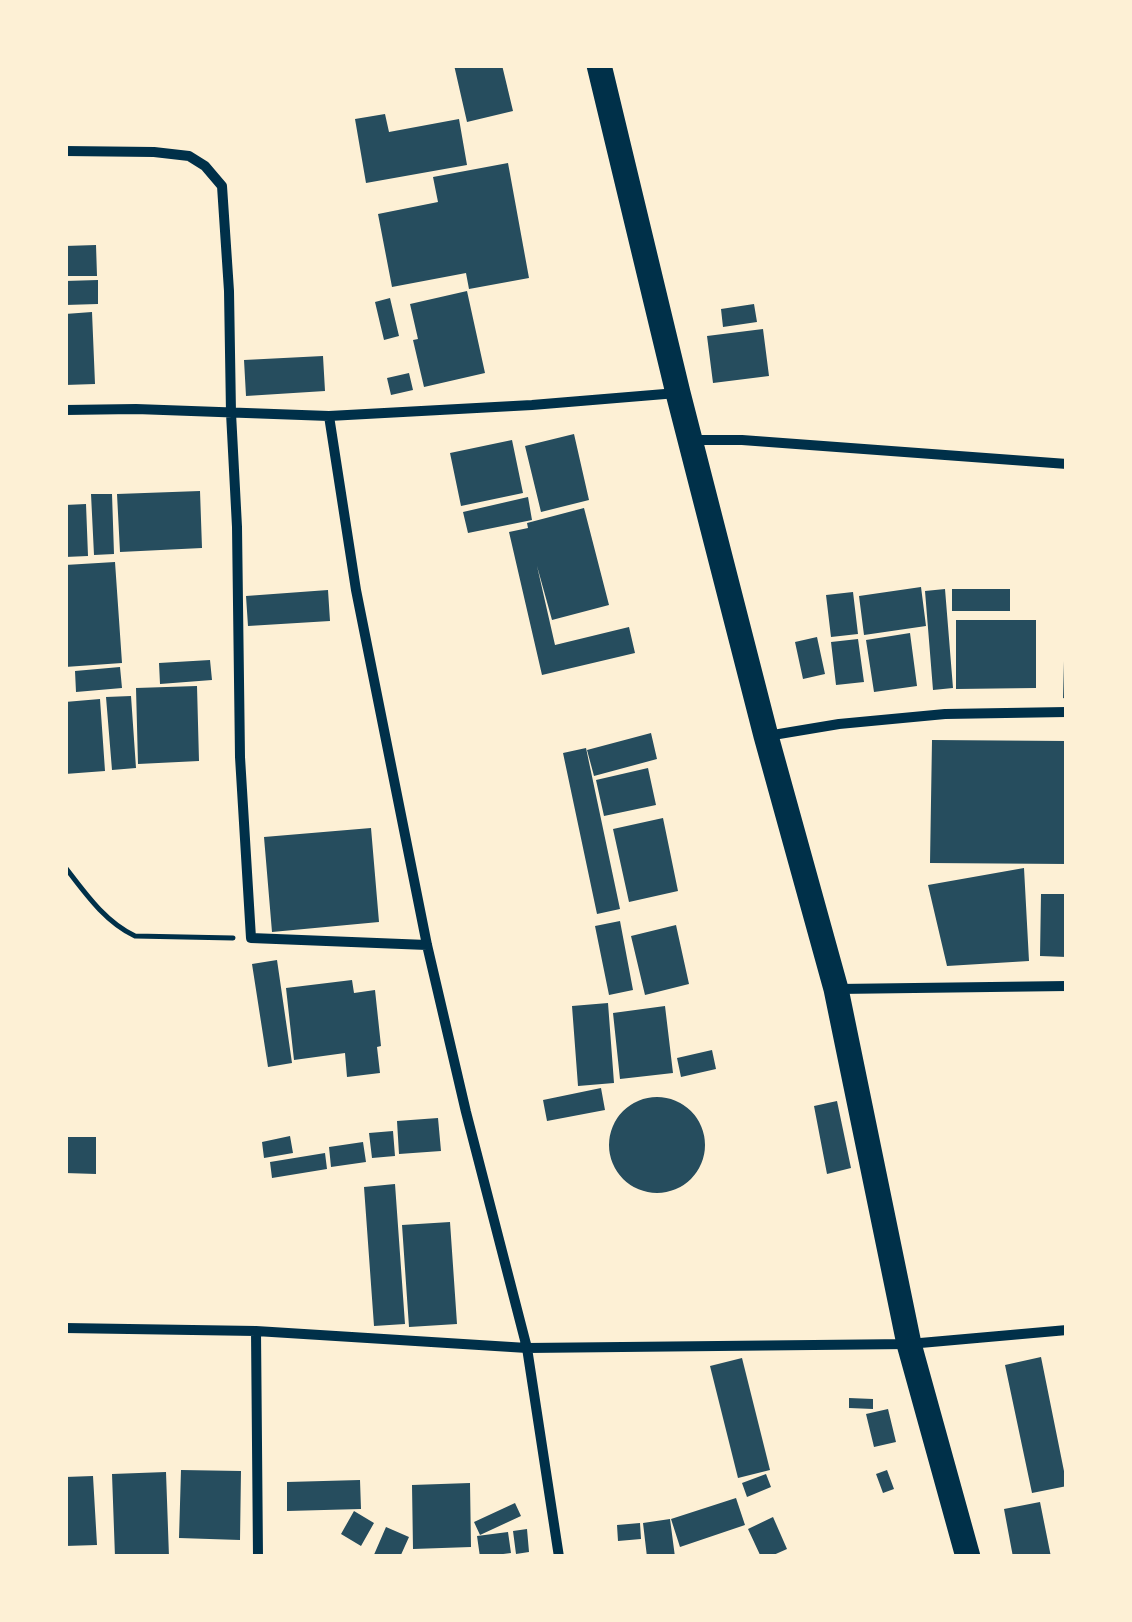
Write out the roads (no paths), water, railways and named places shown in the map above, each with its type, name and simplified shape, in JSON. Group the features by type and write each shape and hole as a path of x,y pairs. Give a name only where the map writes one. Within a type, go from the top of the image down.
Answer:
{"highway":[{"path":"599,65 690,440 836,989 909,1344 968,1557"}],"street":[{"path":"65,152 189,156 205,166 222,186 237,528 240,758 252,938 427,945"},
{"path":"65,410 329,416 678,393"},
{"path":"329,416 356,590 427,945 527,1348 559,1557"},
{"path":"690,440 742,440 1067,464"},
{"path":"766,736 944,714 1067,712"},
{"path":"836,989 1067,986"},
{"path":"65,1328 256,1331 527,1348 909,1344 1067,1330"},
{"path":"256,1331 258,1557"}]}
